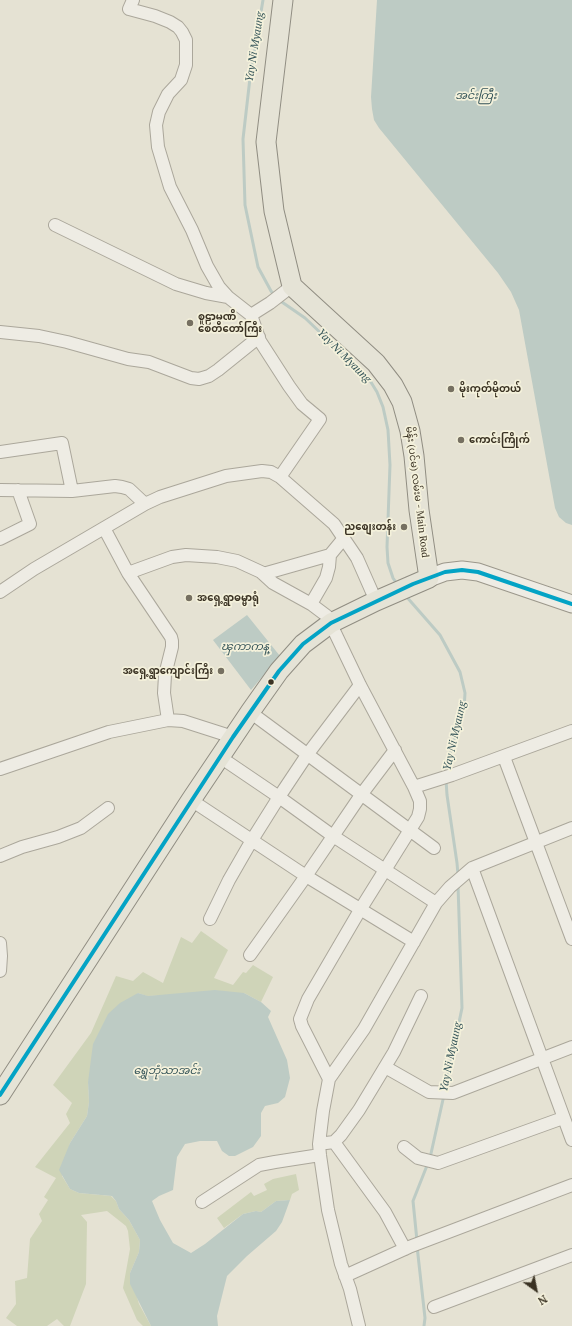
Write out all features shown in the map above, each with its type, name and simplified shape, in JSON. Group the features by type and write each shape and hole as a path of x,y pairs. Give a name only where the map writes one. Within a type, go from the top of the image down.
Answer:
{"main road":[{"path":"284,0 266,142 274,211 286,291"},
{"name":"မိန်း (ပင်မ) လမ်းမ - Main Road","path":"286,291 376,363 393,385 402,402 410,431 414,456 419,510 421,581"},
{"path":"0,1095 233,737 280,671 303,644 331,623 382,598 421,581 462,570 478,572 572,604"}],"street":[{"path":"133,0 130,9 170,22 178,27 186,40 186,65 181,80 168,94 159,112 156,125 158,147 170,187 192,230 207,266 219,287 228,297 251,315 259,337 289,386 302,404 320,419 280,477"},
{"path":"55,225 176,284 206,293 228,297"},
{"path":"251,315 286,291"},
{"path":"0,332 38,336 67,342 128,360 149,362 191,378 199,379 209,376 218,370 259,337"},
{"path":"0,452 62,443 72,491"},
{"path":"0,592 34,569 145,504 160,497 226,476 262,471 271,472 280,477 334,524 382,598"},
{"path":"0,490 72,491 115,486 129,489 145,504"},
{"path":"0,539 30,524 18,490"},
{"path":"104,528 128,573 171,637 172,647 164,693 168,720"},
{"path":"263,574 330,555 344,538"},
{"path":"128,573 172,557 186,555 217,557 237,561 252,567 273,583 311,604 327,616 360,685 420,800 418,817 360,910 308,999 300,1019 302,1026 329,1079"},
{"path":"311,604 326,578 330,555"},
{"path":"210,919 229,880 279,797 307,755 360,685"},
{"path":"250,712 434,848"},
{"path":"0,769 109,732 168,720 183,721 233,737"},
{"path":"414,787 572,732"},
{"path":"250,955 361,795 395,750"},
{"path":"504,756 572,939"},
{"path":"220,757 333,836 436,903"},
{"path":"191,800 306,876 414,942"},
{"path":"0,856 22,847 58,837 82,828 108,808"},
{"path":"359,1326 355,1307 341,1264 328,1210 320,1150 323,1111 329,1079 364,1029 436,903 450,886 468,872 572,828"},
{"path":"468,872 543,1059 572,1140"},
{"path":"0,943 0,971"},
{"path":"202,1202 259,1165 320,1150 334,1142 341,1135 359,1110 394,1052 421,996"},
{"path":"385,1067 429,1092 453,1093 572,1047"},
{"path":"404,1147 418,1158 438,1163 564,1118"},
{"path":"334,1142 385,1212 407,1248"},
{"path":"345,1276 407,1248 572,1185"},
{"path":"434,1307 572,1255"}],"green space":[{"path":"201,931 228,950 214,978 233,985 243,972 246,973 253,965 273,977 261,1002 244,993 147,996 138,993 88,1082 89,1102 87,1116 70,1143 62,1176 70,1189 79,1193 111,1196 116,1201 119,1209 129,1220 140,1240 139,1252 130,1273 139,1304 151,1326 143,1326 137,1320 123,1288 130,1249 128,1231 126,1226 107,1211 81,1215 87,1222 86,1284 70,1326 64,1326 57,1319 47,1326 17,1326 6,1318 16,1304 15,1281 27,1278 30,1239 42,1221 39,1214 48,1200 44,1197 56,1178 35,1167 70,1123 66,1114 72,1103 53,1085 91,1033 116,976 133,981 143,972 163,983 181,937 192,943"},
{"path":"296,1174 299,1190 292,1194 290,1200 276,1201 261,1212 256,1211 243,1214 224,1228 217,1218 251,1192 254,1196 267,1190 264,1184 273,1179"}],"water":[{"name":"အင်းကြီး","path":"377,0 572,0 572,525 566,523 559,517 555,508 519,310 511,292 498,273 374,120 371,97"},
{"name":"ၾကာကန္","path":"247,615 280,656 251,690 213,640"},
{"name":"ရွှေဘုံသာအင်း","path":"215,990 244,993 261,1002 271,1011 268,1017 287,1060 290,1078 285,1097 278,1103 265,1106 261,1113 261,1136 253,1147 235,1156 229,1156 222,1151 217,1141 200,1141 185,1144 177,1157 173,1190 152,1201 160,1220 173,1243 191,1253 205,1244 243,1214 256,1211 261,1212 276,1201 290,1200 282,1222 276,1231 247,1256 227,1276 217,1316 218,1326 151,1326 130,1284 130,1273 139,1252 140,1240 129,1220 119,1209 112,1196 79,1193 70,1189 59,1170 70,1143 87,1116 89,1102 88,1082 93,1044 108,1014 120,1003 138,993 148,996"}],"waterway":[{"name":"Yay Ni Myaung","path":"263,0 250,78 243,139 245,205 258,267 275,296"},
{"name":"Yay Ni Myaung","path":"279,300 305,318 369,379 377,392 383,407 388,430 390,465 387,547 388,563 393,578 397,584"},
{"name":"Yay Ni Myaung","path":"405,595 440,635 460,672 465,693 464,710 449,756 446,774"},
{"name":"Yay Ni Myaung","path":"446,780 458,875"},
{"name":"Yay Ni Myaung","path":"445,1090 462,1008 458,885"},
{"name":"Yay Ni Myaung","path":"430,1158 444,1095"},
{"name":"Yay Ni Myaung","path":"417,1241 413,1201 428,1163"},
{"name":"Yay Ni Myaung","path":"417,1246 425,1318 424,1326"}],"transit line":[{"path":"0,1095 233,737 279,671 303,644 331,623 413,584 445,572 462,570 478,572 572,604"}],"place":[{"name":"စူဠာမဏိ စေတီတော်ကြီး","path":"190,323"},
{"name":"မိုးကုတ်မိုတယ်","path":"451,389"},
{"name":"ကောင်းကြိုက်","path":"461,440"},
{"name":"ညစျေးတန်း","path":"404,527"},
{"name":"အရှေ့ရွာဓမ္မာရုံ","path":"189,598"},
{"name":"အရှေ့ရွာကျောင်းကြီး","path":"221,671"}]}
